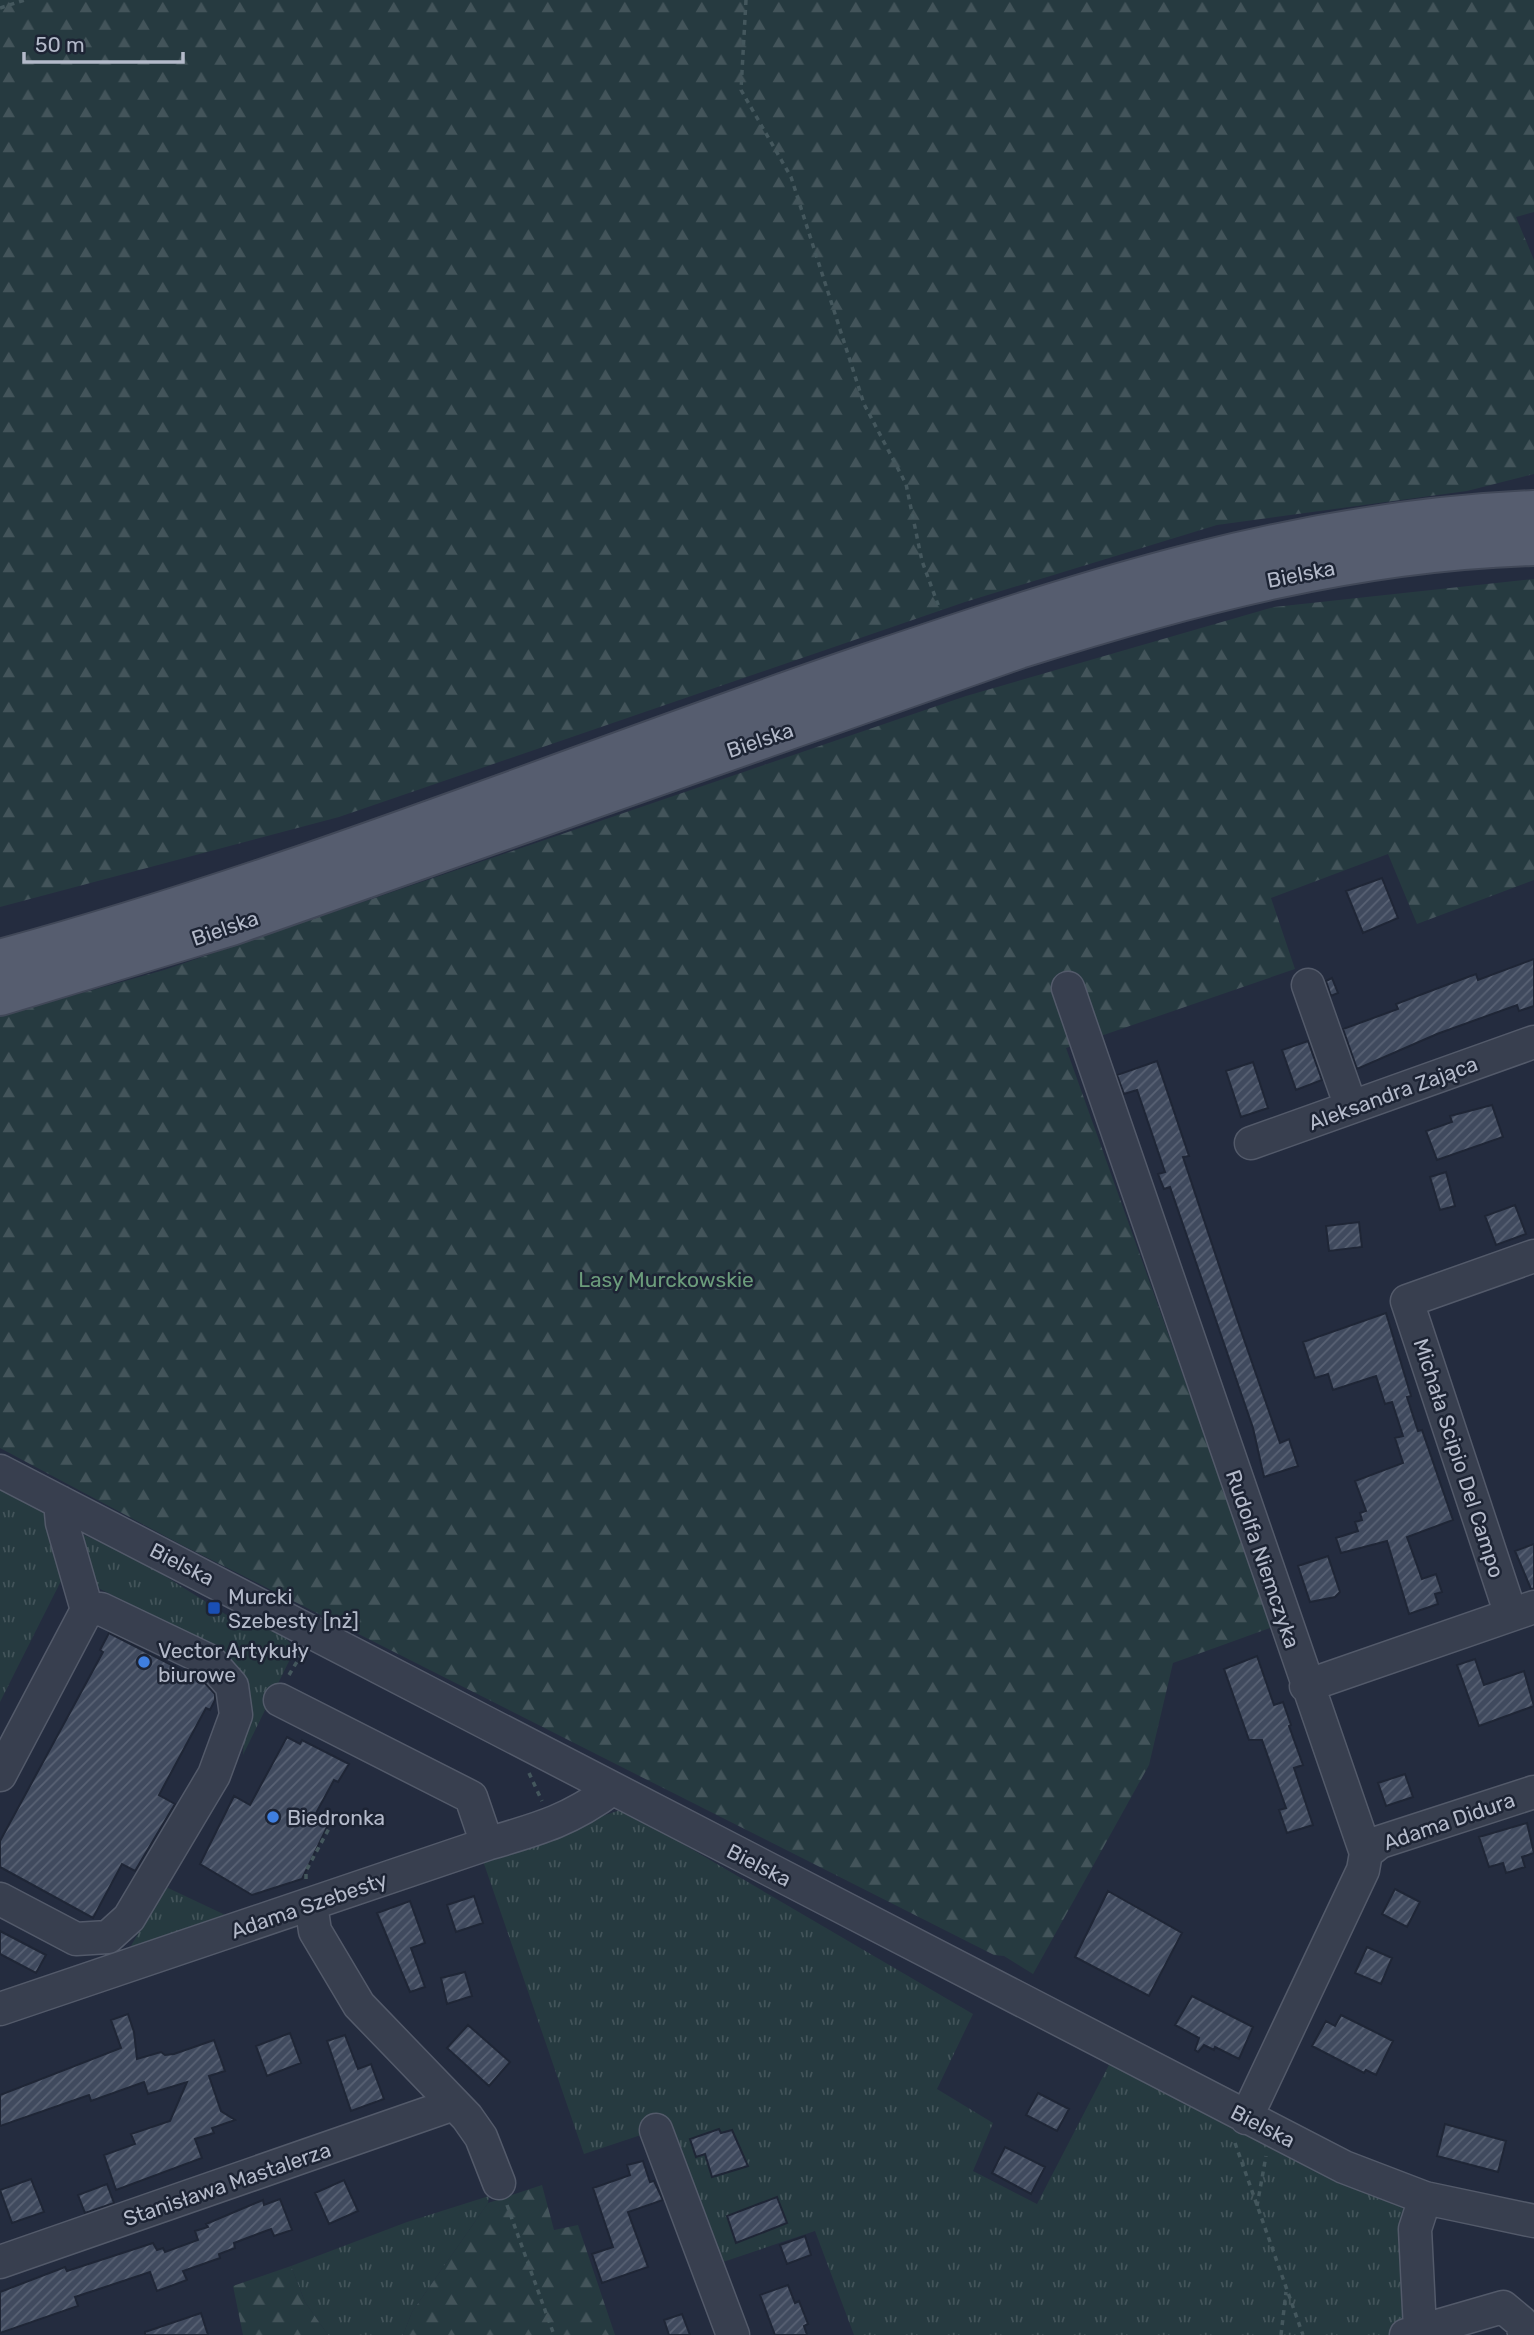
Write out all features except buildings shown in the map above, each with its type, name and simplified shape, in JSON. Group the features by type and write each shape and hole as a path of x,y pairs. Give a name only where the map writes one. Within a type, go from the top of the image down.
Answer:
{"main road":[{"name":"Bielska","path":"0,958 226,890 949,635 1128,578 1260,545 1436,516 1534,510"},
{"name":"Bielska","path":"0,996 231,926 1019,649 1141,612 1324,568 1449,551 1534,546"}],"street":[{"path":"1308,985 1351,1107"},
{"name":"Rudolfa Niemczyka","path":"1068,988 1306,1686 1366,1853"},
{"name":"Aleksandra Zająca","path":"1251,1143 1534,1042"},
{"name":"Michała Scipio Del Campo","path":"1522,1611 1407,1301 1534,1256"},
{"name":"Bielska","path":"0,1471 612,1789 1245,2132 1425,2198 1534,2221"},
{"path":"0,1775 87,1610 62,1523 60,1502"},
{"path":"0,1899 76,1939 108,1937 129,1919 214,1775 236,1715 233,1686 210,1661 101,1609 87,1610"},
{"path":"1306,1686 1522,1611"},
{"path":"280,1700 471,1797 487,1844"},
{"name":"Adama Szebesty","path":"0,2009 487,1844 553,1825 584,1811 612,1789"},
{"name":"Adama Didura","path":"1366,1853 1380,1842 1534,1792"},
{"path":"1245,2132 1363,1870 1366,1853"},
{"path":"312,1904 315,1931 359,2005 454,2104 481,2137 499,2183"},
{"name":"Stanisława Mastalerza","path":"0,2262 454,2104"},
{"path":"656,2130 733,2335"},
{"path":"1425,2198 1415,2229 1413,2333 1503,2307 1521,2322 1525,2335"}],"path":[{"path":"0,8 25,0"},
{"path":"746,0 741,90 791,177 864,404 906,484 922,561 949,635"},
{"path":"306,1871 333,1821"},
{"path":"1245,2132 1234,2142 1303,2335"},
{"path":"1255,2151 1277,2162"},
{"path":"1257,2208 1266,2156"},
{"path":"499,2183 554,2335"},
{"path":"1281,2335 1286,2291"}],"green space":[{"path":"0,0 1534,0 1534,212 1516,217 1534,260 1534,474 1467,491 1217,525 965,602 339,817 0,907"},
{"name":"Lasy Murckowskie","path":"1534,579 1534,880 1417,924 1388,854 1271,898 1295,969 1066,1048 1273,1627 1173,1663 1149,1765 1033,1974 1004,1956 994,1955 180,1544 0,1448 0,1016 164,970 966,696 1274,607"},
{"path":"0,1490 50,1515 64,1575 0,1702"},
{"path":"74,1531 130,1554 233,1619 281,1633 295,1649 243,1755 247,1679 213,1645 88,1583"},
{"path":"623,1809 973,2014 937,2089 993,2123 973,2171 1037,2204 1111,2061 1142,2081 1425,2198 1406,2335 854,2335 815,2231 708,2267 656,2130 584,2154 482,1858"},
{"path":"166,1887 236,1920 129,1949"},
{"path":"542,2185 554,2230 578,2225 615,2335 403,2335 412,2312 488,2203"},
{"path":"489,2196 488,2203 412,2312 403,2335 328,2335 305,2302 291,2266 407,2222"},
{"path":"291,2266 305,2302 328,2335 243,2335 233,2286"}],"place":[{"name":"Murcki Szebesty [nż]","path":"214,1608"},
{"name":"Vector Artykuły biurowe","path":"144,1662"},
{"name":"Biedronka","path":"273,1817"}]}
